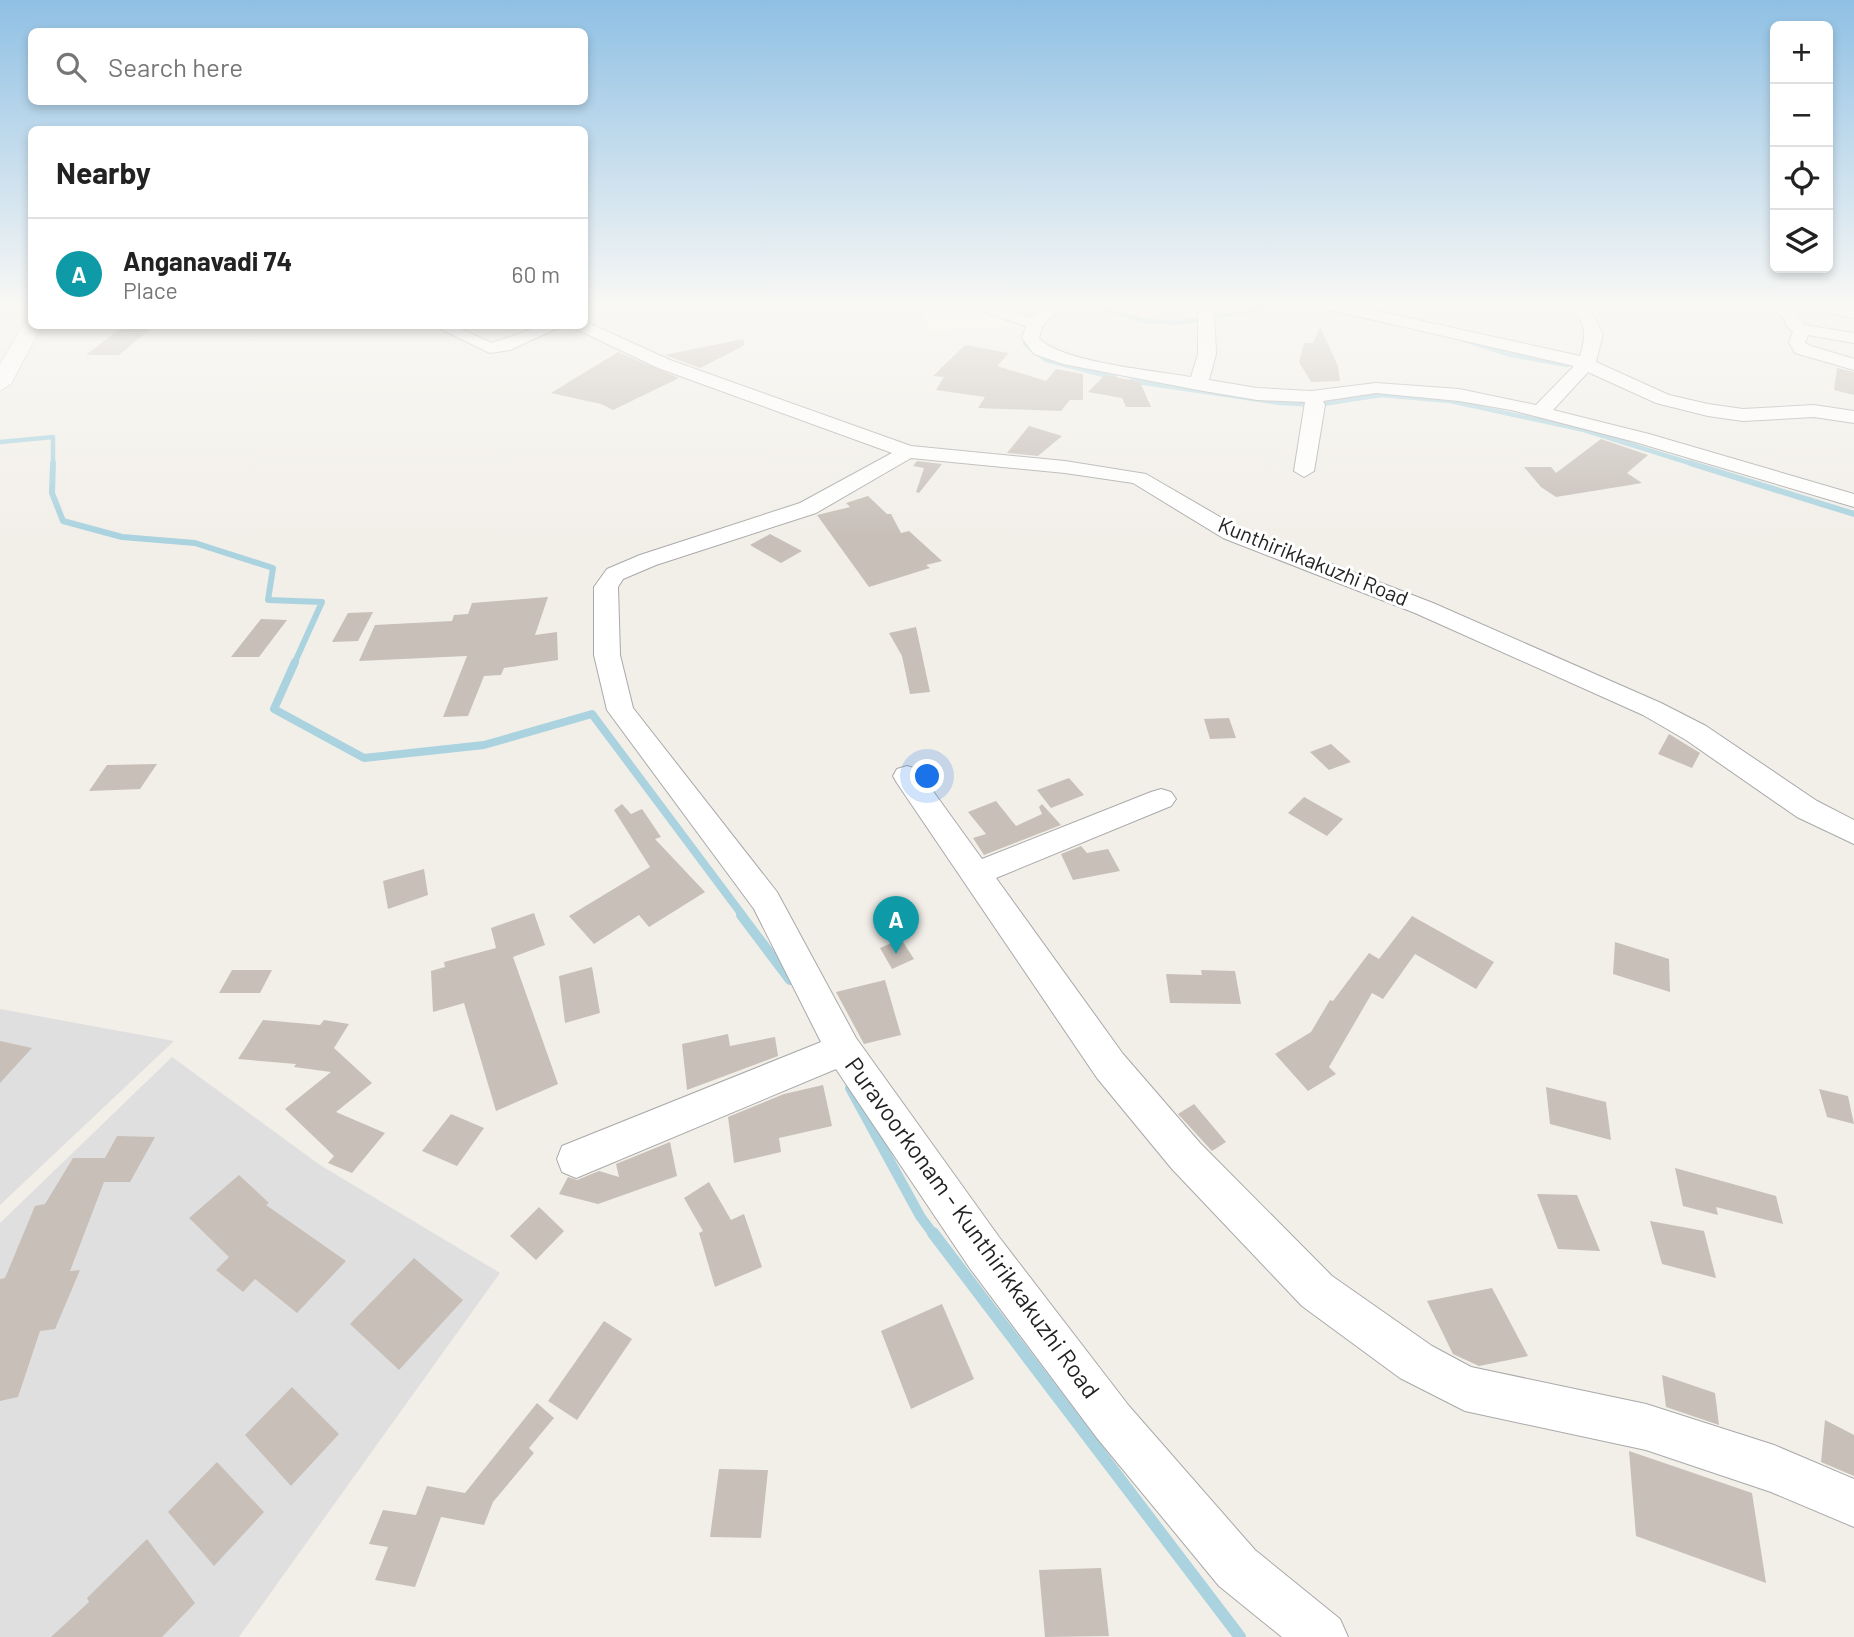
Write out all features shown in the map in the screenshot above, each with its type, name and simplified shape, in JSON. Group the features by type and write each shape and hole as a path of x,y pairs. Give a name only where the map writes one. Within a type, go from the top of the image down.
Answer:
{"street":[{"name":"Kunthirikkakuzhi Road","path":"716,382 908,452 1065,467 1139,478 1231,533 1424,608 1652,709 1696,733 1807,809 1854,833"},
{"path":"1184,382 1257,394 1311,397 1376,388 1421,391 1541,412 1642,438 1854,501"},
{"path":"1541,412 1569,382"},
{"path":"1627,382 1663,400 1743,415 1790,411 1854,417"},
{"path":"1304,471 1316,405 1311,397"},
{"path":"1642,438 1626,428 1663,400"},
{"name":"Puravoorkonam - Kunthirikkakuzhi Road","path":"908,452 808,508 629,566 615,574 606,587 607,655 620,710 766,901 843,1049 984,1252 1113,1422 1237,1568 1322,1637"},
{"path":"907,776 1110,1066 1186,1156 1317,1291 1388,1343 1465,1388 1646,1427 1774,1469 1854,1503"},
{"path":"975,874 1161,799"},
{"path":"576,1159 843,1049"}],"shaded area":[{"path":"0,1009 174,1041 0,1205"},
{"path":"172,1057 320,1165 500,1273 239,1637 0,1637 0,1223"}],"building":[{"path":"568,382 670,382 613,410 601,404 551,393"},
{"path":"941,382 1083,382 1083,400 1070,400 1061,411 978,408 985,397 936,390"},
{"path":"1098,382 1140,382 1151,407 1126,407 1122,398 1088,392"},
{"path":"1835,382 1854,382 1854,395 1834,390"},
{"path":"1029,426 1062,436 1038,456 1007,453"},
{"path":"1601,439 1648,455 1627,473 1642,483 1556,497 1541,487 1524,467 1551,467 1556,473"},
{"path":"917,461 942,464 919,493 916,492 924,468 913,466"},
{"path":"868,496 887,514 891,514 901,533 909,531 942,561 926,565 930,568 869,587 817,515 850,507 846,503"},
{"path":"770,534 802,551 781,563 750,545"},
{"path":"548,597 535,635 557,632 558,660 504,668 501,675 484,676 468,716 443,717 467,656 359,661 375,625 452,621 454,615 468,614 472,603"},
{"path":"373,612 358,641 332,642 348,613"},
{"path":"261,619 287,620 259,657 231,657"},
{"path":"916,627 930,692 910,694 902,656 889,633"},
{"path":"1229,718 1236,738 1210,739 1204,719"},
{"path":"1669,734 1700,753 1692,768 1658,754"},
{"path":"1331,744 1351,762 1329,770 1310,752"},
{"path":"157,764 140,789 89,791 107,765"},
{"path":"1069,778 1084,795 1051,808 1037,790"},
{"path":"1304,797 1343,819 1327,836 1288,813"},
{"path":"996,801 1016,826 1042,814 1039,807 1042,804 1061,825 984,855 973,838 986,834 968,812"},
{"path":"622,804 631,814 642,809 661,837 655,839 705,892 649,927 639,915 594,944 569,916 650,867 614,810"},
{"path":"1081,846 1087,853 1108,849 1120,871 1073,880 1061,854"},
{"path":"424,869 428,895 388,909 383,881"},
{"path":"534,913 545,945 513,957 558,1084 496,1111 464,1003 433,1012 431,971 445,967 444,962 496,948 491,928"},
{"path":"1412,916 1494,962 1476,989 1415,954 1383,999 1372,993 1329,1067 1336,1074 1308,1091 1275,1054 1311,1032 1330,1000 1333,1001 1369,953 1379,959"},
{"path":"901,939 914,959 892,969 880,948"},
{"path":"1615,942 1669,959 1670,992 1613,974"},
{"path":"592,967 600,1013 565,1023 559,976"},
{"path":"232,970 272,970 260,993 219,993"},
{"path":"1201,970 1235,971 1241,1004 1170,1003 1166,974 1202,975"},
{"path":"885,980 901,1035 864,1044 836,992"},
{"path":"263,1020 320,1025 324,1020 349,1024 334,1048 372,1083 336,1112 385,1133 352,1173 328,1163 334,1156 285,1109 331,1072 294,1067 296,1064 238,1059"},
{"path":"728,1034 730,1046 775,1037 778,1056 687,1090 682,1044"},
{"path":"0,1041 32,1048 0,1083"},
{"path":"823,1085 832,1126 779,1138 781,1152 734,1163 728,1117 784,1094"},
{"path":"1546,1087 1606,1102 1611,1140 1550,1124"},
{"path":"1819,1089 1848,1096 1854,1124 1827,1117"},
{"path":"1194,1104 1226,1142 1212,1151 1178,1114"},
{"path":"451,1114 484,1128 457,1166 422,1151"},
{"path":"117,1136 155,1137 130,1182 104,1182 70,1271 80,1270 55,1329 40,1331 18,1397 0,1401 0,1279 5,1278 35,1206 45,1204 73,1158 105,1158"},
{"path":"670,1142 677,1176 598,1204 559,1194 568,1177 577,1180 599,1171 619,1177 616,1164"},
{"path":"1675,1168 1776,1196 1783,1224 1716,1207 1718,1215 1683,1206"},
{"path":"239,1175 269,1203 266,1205 346,1261 297,1313 255,1279 243,1292 216,1270 229,1257 189,1218"},
{"path":"709,1182 731,1220 744,1214 762,1267 715,1287 699,1233 703,1231 684,1198"},
{"path":"1537,1194 1577,1195 1600,1251 1558,1249"},
{"path":"539,1207 564,1231 536,1260 510,1236"},
{"path":"1650,1221 1704,1231 1716,1278 1662,1264"},
{"path":"414,1258 463,1300 399,1370 350,1324"},
{"path":"1492,1288 1528,1356 1479,1366 1453,1354 1427,1301"},
{"path":"942,1304 974,1379 911,1409 881,1331"},
{"path":"604,1321 632,1339 577,1420 548,1401"},
{"path":"1662,1375 1715,1393 1719,1425 1666,1407"},
{"path":"292,1387 339,1434 291,1486 245,1435"},
{"path":"537,1403 554,1418 529,1448 534,1453 493,1502 484,1525 441,1517 415,1587 375,1580 388,1547 369,1544 383,1510 416,1515 427,1486 465,1493"},
{"path":"1825,1420 1854,1435 1854,1476 1821,1462"},
{"path":"1629,1451 1752,1493 1766,1583 1636,1536"},
{"path":"217,1462 264,1512 214,1566 168,1512"},
{"path":"719,1469 768,1470 761,1538 710,1537"},
{"path":"147,1539 195,1603 162,1637 51,1637 89,1602 87,1598"},
{"path":"1101,1568 1109,1636 1045,1637 1039,1570"}],"waterway":[{"path":"1140,382 1280,403 1316,405 1381,395 1450,401 1584,430 1696,465"},
{"path":"0,442 53,437 53,463"},
{"path":"53,463 52,493 63,521 122,537 195,543 273,568 268,600 322,602 294,664"},
{"path":"1690,463 1854,514"},
{"path":"295,662 274,709 364,758 484,745 592,714 743,916"},
{"path":"741,915 790,980"},
{"path":"850,1088 920,1216 934,1235"},
{"path":"933,1233 1240,1637"}],"place":[{"name":"Anganavadi 74","path":"896,954"}]}
